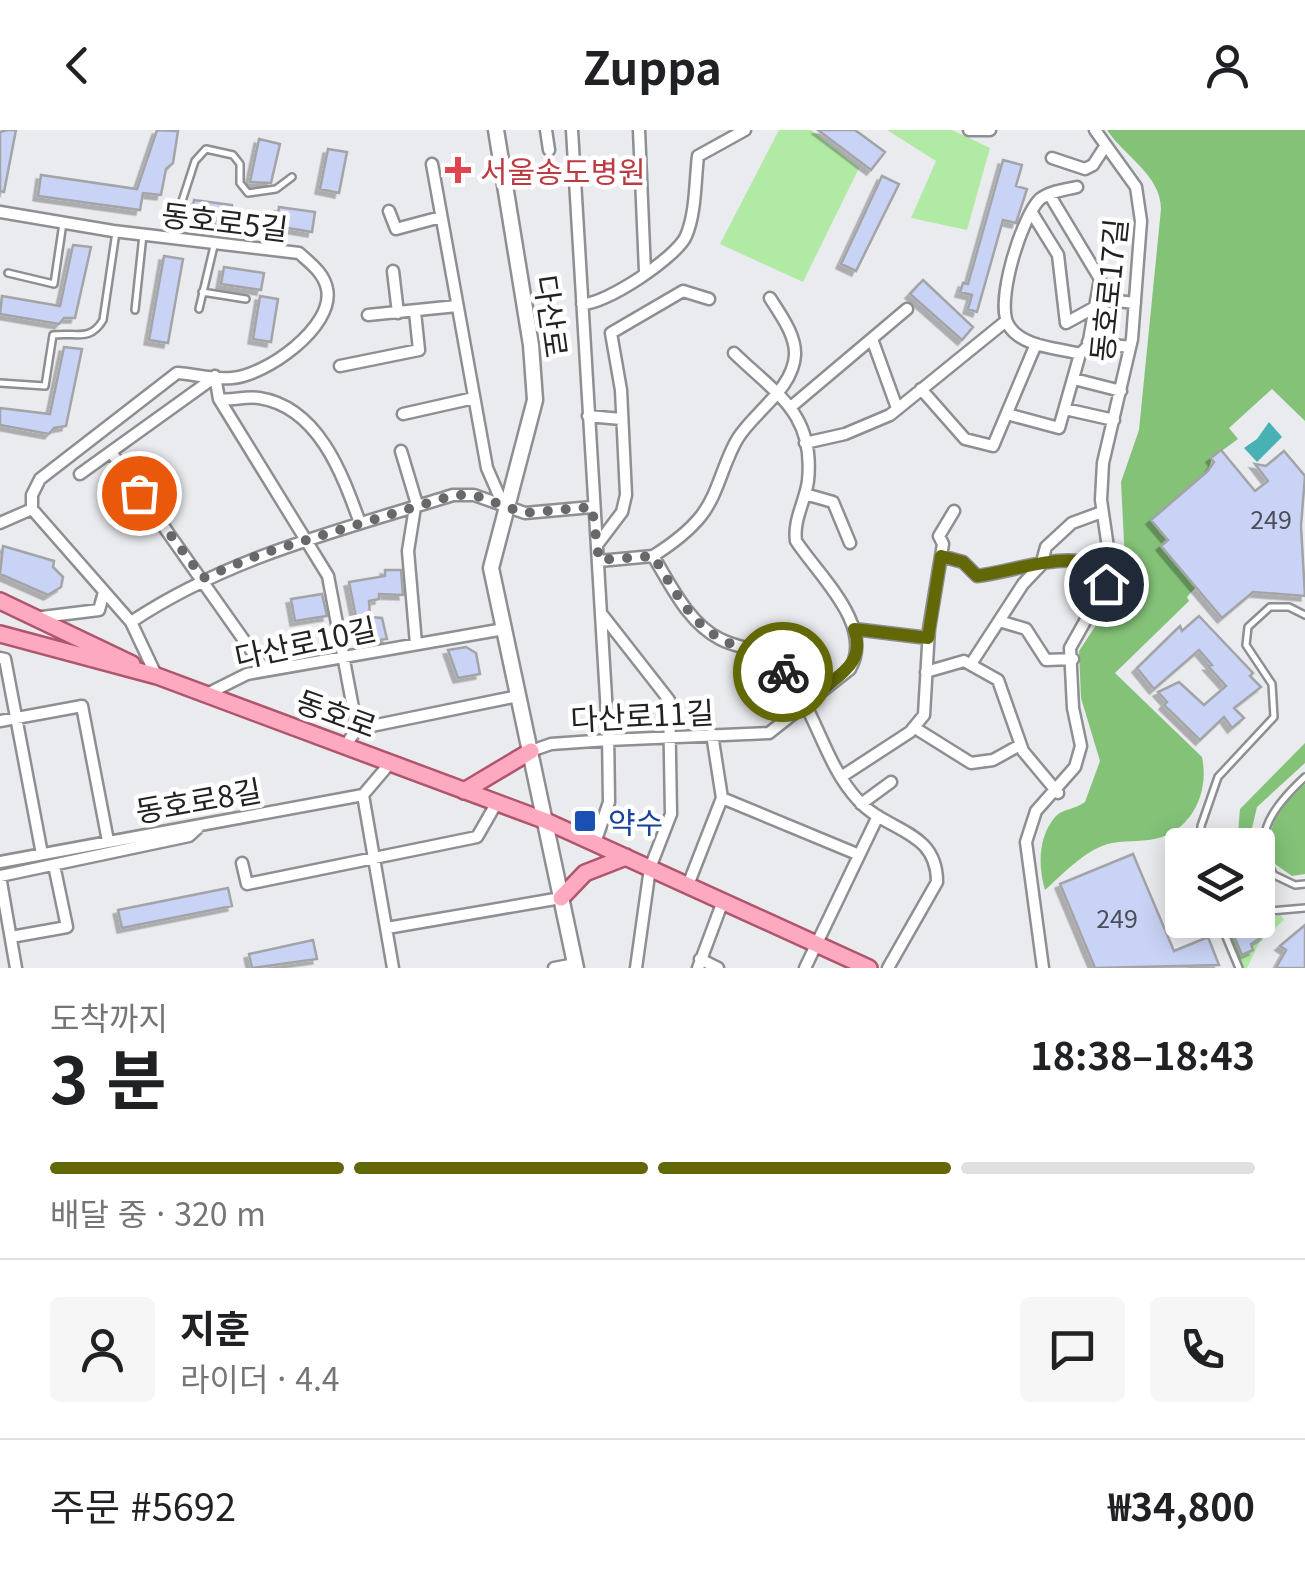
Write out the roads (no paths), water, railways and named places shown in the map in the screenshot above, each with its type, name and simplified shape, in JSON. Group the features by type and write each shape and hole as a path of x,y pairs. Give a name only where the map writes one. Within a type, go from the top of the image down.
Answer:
{"main road":[{"name":"다산로","path":"496,130 531,345 535,400 491,568 575,966"},
{"name":"동호로","path":"0,601 157,676"},
{"name":"동호로","path":"0,634 157,676 546,821 869,968"},
{"path":"464,790 531,751"},
{"path":"561,898 585,873 626,858"}],"street":[{"path":"546,130 549,150"},
{"path":"572,130 608,740 609,802 595,843"},
{"path":"638,130 645,272"},
{"path":"717,130 717,143"},
{"path":"582,304 594,304 679,250 688,232 698,156 744,130"},
{"path":"969,130 990,130"},
{"name":"동호로17길","path":"1043,968 1026,842 1036,811 1057,792 1075,767 1081,746 1072,708 1070,648 1097,599 1110,561 1102,512 1103,463 1130,347 1134,303 1140,197 1095,130"},
{"path":"1052,158 1085,169 1093,165 1106,144"},
{"path":"432,164 489,476 504,508"},
{"path":"1077,187 1049,194 1032,213 1008,276 1006,321 1018,335 1036,344 1080,354"},
{"path":"1007,414 1059,428 1080,354 1088,342 1100,279 1049,194"},
{"path":"389,210 396,229 440,218"},
{"name":"동호로5길","path":"0,212 116,232 299,252 317,269 327,289 326,309 307,337 248,374 177,373 40,478 32,494 32,509"},
{"path":"1032,213 1058,255 1066,323 1108,300 1134,303"},
{"path":"393,270 398,313"},
{"path":"597,545 622,512 626,496 611,332 683,292 709,299"},
{"path":"599,560 653,556 698,520 711,502 737,439 777,392 796,353 786,322 770,298"},
{"path":"368,316 457,306"},
{"path":"792,406 907,309"},
{"path":"340,366 419,350 415,312"},
{"path":"805,444 871,425 898,408 1006,321"},
{"path":"872,339 898,408"},
{"path":"1088,342 1130,347"},
{"path":"920,389 965,440 993,446 1036,344"},
{"path":"734,353 792,406 808,454 804,494 794,528 796,541 854,629 928,638"},
{"path":"80,474 216,376 219,399 328,576 357,729 346,746"},
{"name":"동호로17길","path":"1074,379 1121,391"},
{"path":"219,399 259,398 306,424 340,467 360,524"},
{"path":"404,414 474,398"},
{"path":"1065,409 1114,420"},
{"path":"588,416 621,419"},
{"name":"다산로10길","path":"401,451 414,507 408,551 416,644"},
{"path":"110,452 203,578 264,670"},
{"path":"804,494 834,502 850,543"},
{"path":"131,622 203,578 307,540 454,495 474,495 524,513 592,507"},
{"path":"0,523 32,509 131,622 157,676"},
{"path":"841,777 915,728 924,715 928,638 944,544 939,536 954,511"},
{"path":"971,664 1023,584 1042,564 1046,547 1072,523 1102,512"},
{"path":"653,556 699,624 719,639 763,652 808,705 841,777 861,804 920,838 931,851 937,882 888,968"},
{"path":"941,556 963,562 977,576 1077,561 1097,599"},
{"path":"36,618 99,610 104,591"},
{"path":"601,613 668,700 671,814 650,868 636,968"},
{"path":"999,621 1026,629 1046,660 1072,659"},
{"name":"다산로11길","path":"531,751 551,744 770,733 850,669 856,658 854,629"},
{"name":"다산로10길","path":"207,694 264,670 504,630"},
{"path":"0,658 5,660 18,718 42,854"},
{"path":"926,672 964,661 998,680 1020,745 1057,792"},
{"path":"357,729 518,696"},
{"path":"0,721 82,706 108,840"},
{"path":"915,728 971,763 994,760 1020,745"},
{"path":"688,885 722,798 712,734"},
{"path":"392,762 363,795 393,968"},
{"path":"861,804 891,782"},
{"name":"동호로8길","path":"0,862 363,795"},
{"path":"722,798 857,854"},
{"path":"242,863 247,884 477,838 496,804"},
{"path":"805,968 878,816"},
{"path":"16,968 0,876 188,836 202,824"},
{"path":"11,938 67,927 54,865"},
{"path":"387,928 561,898"},
{"path":"718,968 699,964 723,901"},
{"path":"554,968 575,966"}],"lane":[{"path":"171,238 177,206 194,161 206,149 233,155 240,164 240,183 248,194 276,189 292,177"},
{"path":"8,273 54,284 63,223"},
{"path":"0,382 45,386 53,335 90,336 96,332 103,320 116,232"},
{"path":"135,310 142,235"},
{"path":"199,309 214,243"},
{"path":"202,292 246,299"},
{"path":"1200,828 1218,778 1274,717 1272,684 1246,645 1248,627 1270,608 1289,608 1305,615"},
{"path":"1305,776 1271,810 1265,854 1274,874 1295,885 1305,884"},
{"path":"1275,911 1305,908"},
{"path":"1225,938 1239,968"}],"water":[{"path":"1269,422 1282,437 1257,462 1244,448 1257,439"}],"place":[{"name":"서울송도병원","path":"458,170"},
{"name":"약수","path":"585,821"}]}
